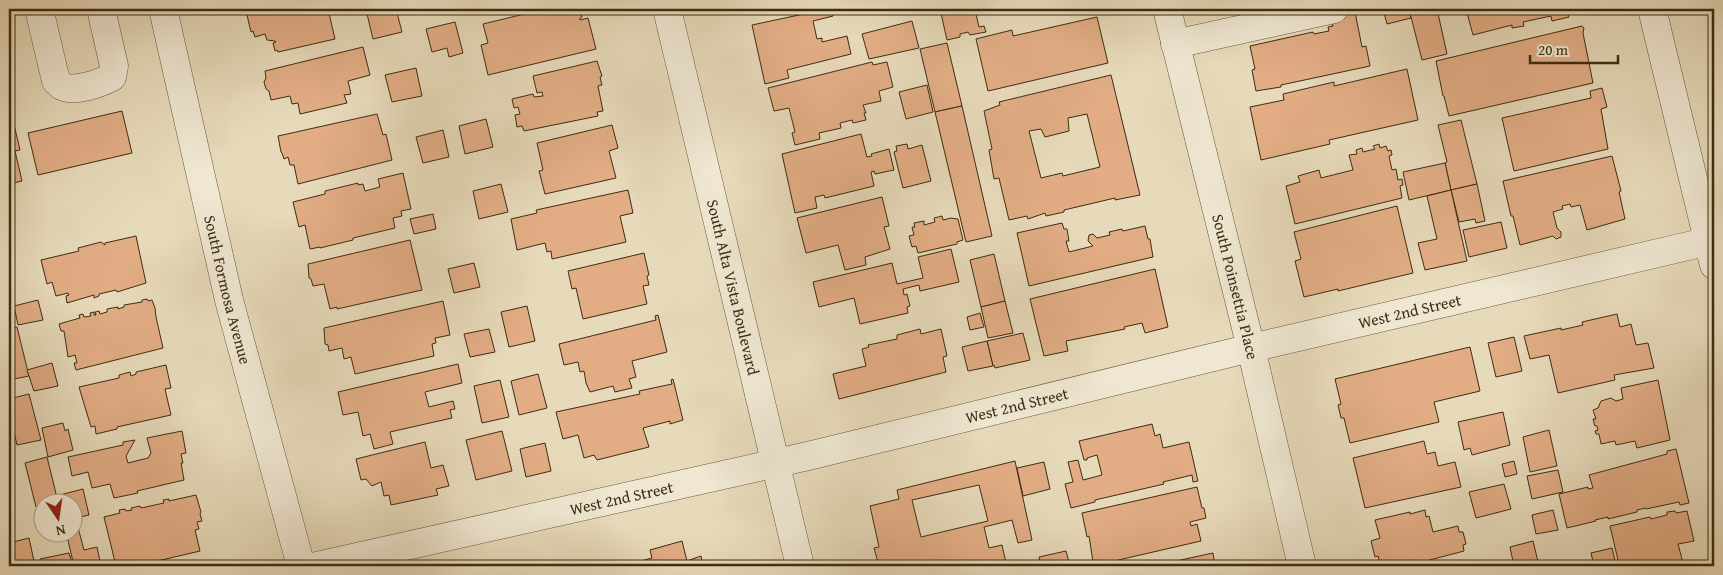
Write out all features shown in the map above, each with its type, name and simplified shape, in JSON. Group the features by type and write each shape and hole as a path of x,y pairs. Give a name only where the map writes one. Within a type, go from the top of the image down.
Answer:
{"street":[{"path":"39,9 56,80 62,86 72,89 102,82 112,77 114,66 101,9"},
{"name":"South Formosa Avenue","path":"163,9 229,300 301,566"},
{"name":"South Alta Vista Boulevard","path":"667,9 800,566"},
{"name":"South Poinsettia Place","path":"1167,9 1251,348 1302,566"},
{"path":"1175,44 1334,9"},
{"path":"1652,9 1712,249"},
{"name":"West 2nd Street","path":"316,566 775,463 1251,348 1712,249"}],"building":[{"path":"248,9 328,9 335,39 278,52 277,50 275,51 273,43 275,41 267,40 265,34 255,37 253,31 251,32 246,11"},
{"path":"375,9 396,9 402,32 373,39 367,14 376,12"},
{"path":"545,9 580,9 582,17 580,20 588,18 596,49 488,75 481,45 488,43 483,24"},
{"path":"831,9 833,16 813,21 817,39 822,38 822,42 847,36 851,54 787,70 789,78 765,84 752,25"},
{"path":"940,9 996,9 976,14 979,27 984,26 986,32 970,35 968,32 960,34 960,37 947,40"},
{"path":"1064,9 1083,9 1065,13"},
{"path":"1383,9 1409,9 1411,18 1387,24"},
{"path":"1409,9 1437,9 1447,54 1422,60"},
{"path":"1466,9 1578,10 1568,13 1569,17 1552,21 1551,16 1523,22 1524,26 1512,28 1512,25 1473,35"},
{"path":"1355,12 1362,47 1366,46 1370,66 1256,91 1252,70 1255,69 1250,46 1313,32 1314,34 1329,31 1328,27 1333,26 1331,18"},
{"path":"1097,17 1108,63 988,91 976,39 1012,30 1013,36"},
{"path":"912,21 919,48 869,59 862,34"},
{"path":"455,22 463,53 449,57 447,48 432,52 426,29"},
{"path":"1582,26 1584,28 1583,33 1593,83 1449,116 1436,61"},
{"path":"947,43 962,106 935,112 920,49"},
{"path":"363,47 370,75 348,81 351,94 344,95 347,103 300,114 298,103 292,104 290,96 271,100 264,82 266,78 265,71"},
{"path":"597,61 602,76 600,77 602,85 598,86 603,111 597,112 598,116 524,131 522,126 517,127 515,115 520,114 518,107 514,108 512,99 533,94 534,97 543,96 542,92 537,93 533,76"},
{"path":"872,62 873,65 887,62 893,87 879,91 881,101 863,105 866,120 853,123 852,120 840,123 841,128 819,133 820,139 795,145 792,133 795,132 789,108 774,111 768,88"},
{"path":"416,68 422,96 392,102 385,75"},
{"path":"1407,69 1418,120 1329,140 1330,144 1261,160 1250,107 1284,100 1283,94 1334,82 1334,86"},
{"path":"1111,75 1140,195 1115,200 1115,198 1046,216 1045,213 1028,219 1027,216 1009,220 999,178 994,179 989,150 992,149 984,111 1000,105 999,102","holes":["1087,114 1100,167 1063,176 1062,173 1041,178 1029,131 1041,129 1045,137 1069,131 1068,118"]},
{"path":"927,85 933,112 906,119 899,92"},
{"path":"1602,88 1607,107 1601,109 1608,149 1514,171 1502,118 1591,98 1590,91"},
{"path":"9,103 20,150 15,151 22,181 9,184"},
{"path":"962,106 992,236 966,242 935,112"},
{"path":"122,111 132,153 38,175 28,133"},
{"path":"377,114 383,135 386,134 392,160 298,184 294,165 290,165 288,157 284,159 278,136"},
{"path":"486,119 493,147 465,154 459,126"},
{"path":"1461,120 1477,184 1451,190 1445,163 1447,162 1438,125"},
{"path":"612,125 618,148 609,151 616,178 545,194 539,171 543,170 537,143"},
{"path":"443,130 449,157 423,163 416,137"},
{"path":"861,134 867,157 889,149 894,170 875,174 874,171 871,172 874,186 825,198 824,195 815,197 817,208 795,213 782,154"},
{"path":"907,144 908,149 922,145 931,181 903,188 894,152 897,151 896,146"},
{"path":"1379,144 1380,148 1386,146 1388,151 1391,150 1392,155 1389,156 1392,170 1396,169 1398,180 1402,179 1403,185 1400,186 1402,198 1295,224 1286,186 1300,182 1298,176 1319,170 1321,178 1353,170 1349,155 1357,154 1356,150 1362,148 1363,152 1375,149 1373,146"},
{"path":"1612,156 1621,191 1619,192 1625,219 1587,230 1580,205 1571,207 1570,204 1562,206 1563,209 1553,212 1557,228 1561,232 1561,237 1556,239 1553,236 1520,245 1503,181"},
{"path":"1445,163 1451,190 1409,200 1403,172"},
{"path":"403,173 411,209 401,211 402,216 393,218 395,228 353,238 353,240 310,249 305,225 299,227 293,202 325,194 325,191 358,183 358,185 363,184 365,191 380,187 378,179"},
{"path":"501,184 508,212 479,219 473,191"},
{"path":"1477,184 1485,221 1476,223 1475,219 1459,222 1451,190"},
{"path":"628,190 633,213 620,216 626,242 552,259 551,251 547,252 545,243 517,250 511,219 537,213 536,210"},
{"path":"1451,190 1467,261 1425,270 1418,243 1437,239 1427,196"},
{"path":"882,197 889,226 884,227 890,249 865,257 866,265 845,270 838,245 806,253 797,218"},
{"path":"1397,206 1413,273 1304,297 1295,261 1301,259 1294,232"},
{"path":"433,214 436,229 414,234 410,219"},
{"path":"942,216 943,220 958,219 963,240 957,242 957,244 918,253 916,246 912,247 909,236 914,235 912,227 915,227 914,223 924,221 924,225 935,222 934,218"},
{"path":"1501,222 1507,248 1469,257 1463,230"},
{"path":"1062,223 1064,229 1067,229 1069,241 1066,241 1069,252 1093,246 1088,241 1089,235 1093,234 1097,238 1110,235 1109,232 1145,226 1148,239 1150,239 1153,257 1029,286 1017,233"},
{"path":"136,236 146,283 117,292 116,290 99,294 99,296 94,298 94,295 67,303 66,296 69,295 68,293 56,296 52,282 47,284 41,260 79,251 78,248 101,242 105,245 105,243"},
{"path":"410,240 422,290 330,309 324,284 313,286 309,278 308,264"},
{"path":"951,249 959,282 920,291 919,285 903,289 904,295 907,294 910,306 907,307 908,313 860,324 854,298 819,307 813,282 892,263 897,284 923,278 918,257"},
{"path":"644,253 649,275 647,276 649,285 643,286 647,304 583,319 576,288 572,289 568,271"},
{"path":"994,254 1005,301 981,307 970,260"},
{"path":"474,263 480,287 454,293 448,269"},
{"path":"1155,269 1168,327 1145,333 1142,323 1124,327 1125,329 1066,341 1068,351 1044,356 1030,299"},
{"path":"147,299 148,301 152,300 155,308 163,348 76,370 74,363 77,363 75,355 68,357 64,331 61,331 59,324 80,318 79,315 83,314 84,317 91,316 90,313 94,312 94,315 96,315 95,312 99,311 100,314 107,312 107,309 118,307 118,309 124,307 124,305 142,302 142,300"},
{"path":"38,300 43,320 18,325 14,306"},
{"path":"443,301 450,335 435,338 436,343 432,344 434,356 355,374 351,357 344,359 342,348 329,351 328,345 325,344 324,328"},
{"path":"1005,301 1013,333 988,338 981,307"},
{"path":"527,306 535,341 509,347 501,312"},
{"path":"980,313 984,327 970,330 967,317"},
{"path":"1617,314 1620,327 1631,324 1636,345 1648,343 1654,368 1614,375 1615,380 1558,393 1549,355 1530,359 1524,336 1583,325 1582,322"},
{"path":"658,315 667,352 632,361 636,377 629,379 632,388 615,392 613,386 590,392 584,371 580,372 578,362 564,365 559,344 656,320 655,316"},
{"path":"17,327 29,376 9,380 9,329"},
{"path":"489,329 495,352 470,357 464,334"},
{"path":"920,329 921,334 941,329 947,356 943,357 946,372 839,399 833,374 866,366 862,349 869,347 868,345 897,339 897,335"},
{"path":"1023,333 1030,360 995,368 987,341"},
{"path":"1514,337 1522,371 1496,377 1488,343"},
{"path":"987,341 993,366 968,371 962,347"},
{"path":"1470,347 1480,391 1434,402 1439,422 1350,443 1344,418 1341,418 1338,405 1341,404 1335,379"},
{"path":"52,363 58,386 34,391 27,370"},
{"path":"458,364 462,383 425,392 429,407 453,401 455,409 450,410 452,418 390,432 393,444 374,449 370,434 363,436 358,412 343,415 338,392"},
{"path":"166,365 171,388 165,389 171,415 117,427 117,429 96,434 95,426 91,427 79,387 119,378 119,375 130,372 131,376 136,374 136,372"},
{"path":"538,374 547,408 519,415 511,381"},
{"path":"673,379 683,420 670,424 670,421 643,428 649,447 597,460 594,455 584,458 578,435 563,439 556,412 640,394 639,391 672,384 671,380"},
{"path":"500,380 509,417 482,423 474,386"},
{"path":"1658,380 1670,440 1637,448 1635,441 1616,445 1615,441 1601,444 1599,434 1596,434 1595,431 1598,430 1593,419 1596,419 1593,410 1598,408 1601,401 1611,398 1616,401 1623,399 1621,388"},
{"path":"29,394 41,440 17,445 9,409 9,399"},
{"path":"1503,412 1510,445 1472,455 1470,448 1464,450 1458,422"},
{"path":"63,423 65,431 68,429 73,450 48,457 42,428"},
{"path":"1152,424 1155,436 1160,434 1163,448 1189,442 1198,481 1193,482 1192,475 1071,508 1065,484 1073,482 1068,462 1078,460 1083,480 1102,475 1097,455 1084,460 1079,441"},
{"path":"1549,430 1557,466 1530,472 1523,437"},
{"path":"182,431 186,453 181,454 184,480 114,498 110,484 92,488 88,472 72,476 68,457 123,445 123,442 135,440 126,456 128,463 148,458 151,453 147,438"},
{"path":"502,431 512,471 476,480 466,440"},
{"path":"1424,441 1427,454 1435,452 1438,466 1455,462 1461,487 1365,508 1353,458"},
{"path":"425,442 431,468 443,465 449,486 436,489 438,495 391,505 389,495 384,496 381,482 372,486 366,479 361,480 356,459"},
{"path":"545,443 551,471 526,477 520,449"},
{"path":"1676,449 1689,503 1680,505 1679,502 1646,508 1637,510 1637,512 1608,519 1608,517 1567,528 1559,494 1588,487 1588,489 1593,488 1589,475 1667,454 1667,451"},
{"path":"47,457 56,492 32,492 25,463"},
{"path":"1015,461 1032,540 1018,543 1012,520 984,527 989,548 1002,545 1006,563 992,566 879,566 874,548 879,547 870,506 899,499 897,490","holes":["979,485 988,521 921,537 912,500"]},
{"path":"1514,461 1517,474 1505,477 1502,464"},
{"path":"1044,462 1050,489 1023,496 1017,468"},
{"path":"1558,470 1563,492 1532,499 1527,476"},
{"path":"1504,484 1511,509 1476,518 1469,492"},
{"path":"1197,487 1206,518 1190,522 1191,526 1197,524 1201,541 1101,564 1100,560 1093,562 1089,536 1087,537 1082,513"},
{"path":"83,489 89,515 82,517 82,492 71,492"},
{"path":"196,495 202,521 197,522 199,529 195,530 200,551 136,566 116,566 104,517 120,513 119,510 132,510 131,508 164,503 163,500 169,499 169,501"},
{"path":"1425,510 1426,517 1429,516 1433,532 1458,526 1459,532 1463,532 1466,544 1463,545 1464,551 1407,566 1381,566 1378,556 1375,557 1371,541 1380,538 1375,520"},
{"path":"1553,510 1558,530 1536,534 1532,515"},
{"path":"1675,511 1676,513 1687,511 1694,541 1678,544 1683,563 1670,566 1594,566 1591,553 1612,548 1615,561 1618,560 1610,526 1650,517 1651,519 1667,515 1667,512"},
{"path":"29,538 34,561 9,566 9,543"},
{"path":"682,541 687,561 701,556 703,566 645,566 644,560 652,558 650,550"},
{"path":"1533,541 1539,566 1514,566 1510,547"},
{"path":"68,542 82,542 84,550 97,547 101,566 74,566"},
{"path":"1066,551 1070,566 1041,566 1039,557"},
{"path":"69,553 73,566 42,566 40,559"},
{"path":"1213,553 1215,566 1153,566"},
{"path":"593,563 593,565 599,564 600,566 579,566"}]}
